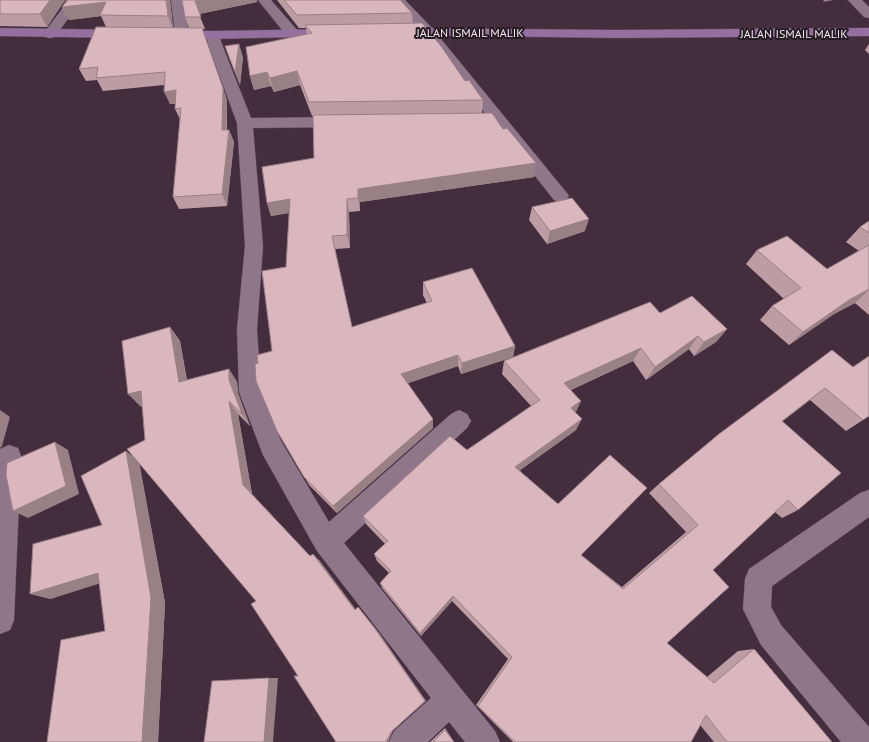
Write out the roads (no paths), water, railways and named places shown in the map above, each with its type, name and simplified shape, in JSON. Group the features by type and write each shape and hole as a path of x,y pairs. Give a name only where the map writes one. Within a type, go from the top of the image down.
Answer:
{"main road":[{"name":"JALAN ISMAIL MALIK","path":"383,32 427,31 619,34 869,32"},
{"path":"0,32 50,34 135,34"},
{"path":"158,34 213,35 353,33"}],"street":[{"path":"50,34 68,9 72,0"},
{"path":"177,0 182,34"},
{"path":"264,0 292,33"},
{"path":"398,0 427,31 560,196"},
{"path":"854,0 869,14"},
{"path":"213,35 216,47 245,123 254,246 247,329 250,392 271,447 326,542 484,742"},
{"path":"476,120 500,120"},
{"path":"245,123 356,122"},
{"path":"326,542 458,421"},
{"path":"0,620 9,456"},
{"path":"861,742 771,635 758,609 759,579 869,502"},
{"path":"405,742 451,700"}]}
